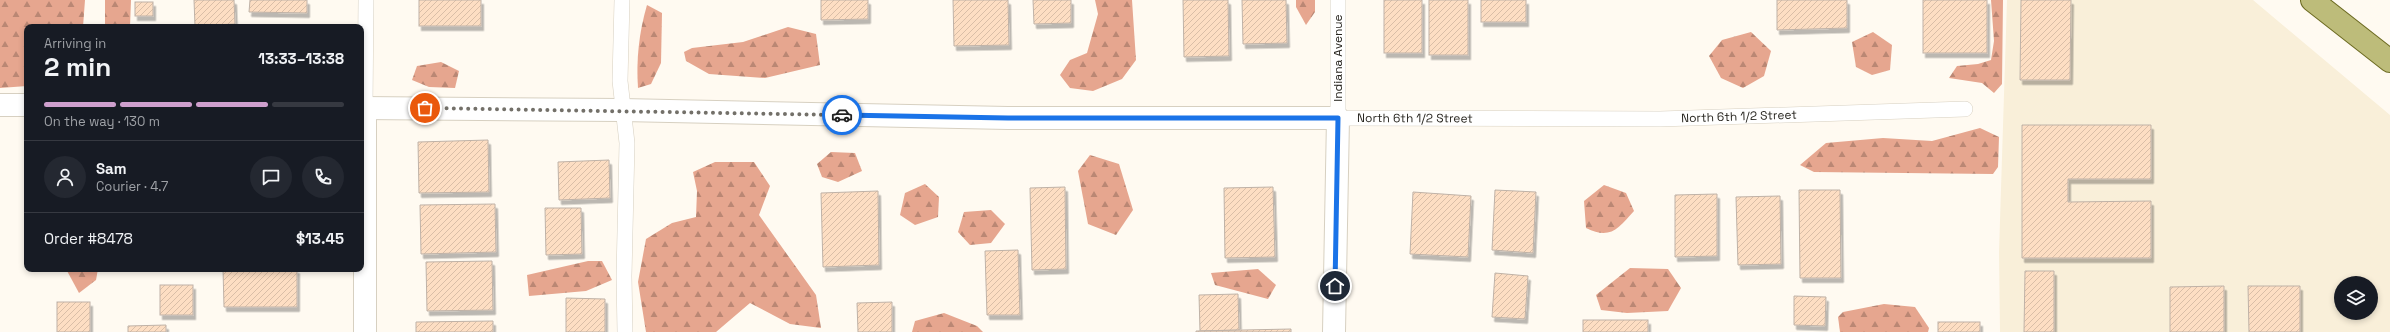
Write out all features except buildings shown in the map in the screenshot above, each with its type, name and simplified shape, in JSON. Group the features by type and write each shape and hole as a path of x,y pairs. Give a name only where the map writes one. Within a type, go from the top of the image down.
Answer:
{"main road":[{"path":"2312,0 2390,61"}],"street":[{"path":"0,105 24,105"},
{"name":"North 6th 1/2 Street","path":"364,108 622,110 1008,118 1338,118"},
{"name":"Indiana Avenue","path":"1334,332 1338,118"},
{"path":"364,220 365,332"}],"lane":[{"path":"364,72 366,0"},
{"path":"622,0 620,81 622,110 627,143 624,261 625,332"},
{"name":"Indiana Avenue","path":"1338,0 1338,118"},
{"name":"North 6th 1/2 Street","path":"1338,118 1660,119 1965,109"}],"shaded area":[{"path":"2007,0 2253,0 2390,115 2390,332 2000,332 1999,252"}],"green space":[{"path":"0,0 85,0 83,24 24,24 24,86 0,88"},
{"path":"105,0 131,0 130,24 105,24"},
{"path":"1095,0 1132,0 1136,60 1122,79 1093,91 1070,88 1060,75 1070,60 1087,53 1098,14"},
{"path":"1296,0 1315,0 1315,12 1306,25 1296,7"},
{"path":"1991,0 2003,0 2002,84 1994,93 1982,83 1949,78 1957,66 1978,64 1991,60 1994,41"},
{"path":"647,5 662,13 661,63 651,84 638,88 637,67 639,46"},
{"path":"788,27 816,34 820,65 765,78 709,74 686,61 684,52 692,48 743,42"},
{"path":"1751,32 1771,51 1764,76 1743,88 1721,78 1709,56 1722,40"},
{"path":"1873,32 1892,45 1890,70 1872,75 1856,67 1852,42"},
{"path":"441,62 459,71 455,88 429,87 412,80 417,66"},
{"path":"1980,128 1999,137 1998,167 1993,174 1814,172 1800,165 1826,143 1883,138 1932,141"},
{"path":"831,152 855,153 862,171 838,182 822,177 817,164"},
{"path":"1090,155 1119,164 1133,210 1116,235 1088,224 1078,171"},
{"path":"715,162 754,162 770,186 759,215 816,295 821,328 790,324 750,303 716,332 646,332 638,282 646,239 672,223 696,217 697,191 693,172"},
{"path":"925,184 939,197 938,217 915,225 900,215 905,193"},
{"path":"1604,185 1626,193 1634,211 1623,223 1608,233 1601,233 1586,228 1584,201"},
{"path":"991,210 1005,224 991,243 970,245 958,232 964,212"},
{"path":"588,261 602,261 612,280 586,291 529,296 527,275"},
{"path":"1630,268 1668,269 1681,288 1668,311 1627,313 1601,310 1596,295"},
{"path":"1258,269 1276,285 1268,299 1215,285 1211,273"},
{"path":"68,272 97,272 96,280 79,293"},
{"path":"1884,304 1915,307 1929,328 1928,332 1840,332 1838,317 1843,312"},
{"path":"944,313 977,326 983,332 912,332 915,321"}],"way so far":[{"path":"425,108 622,110 842,115"}],"route":[{"path":"842,115 1008,118 1338,118 1335,286"}]}
